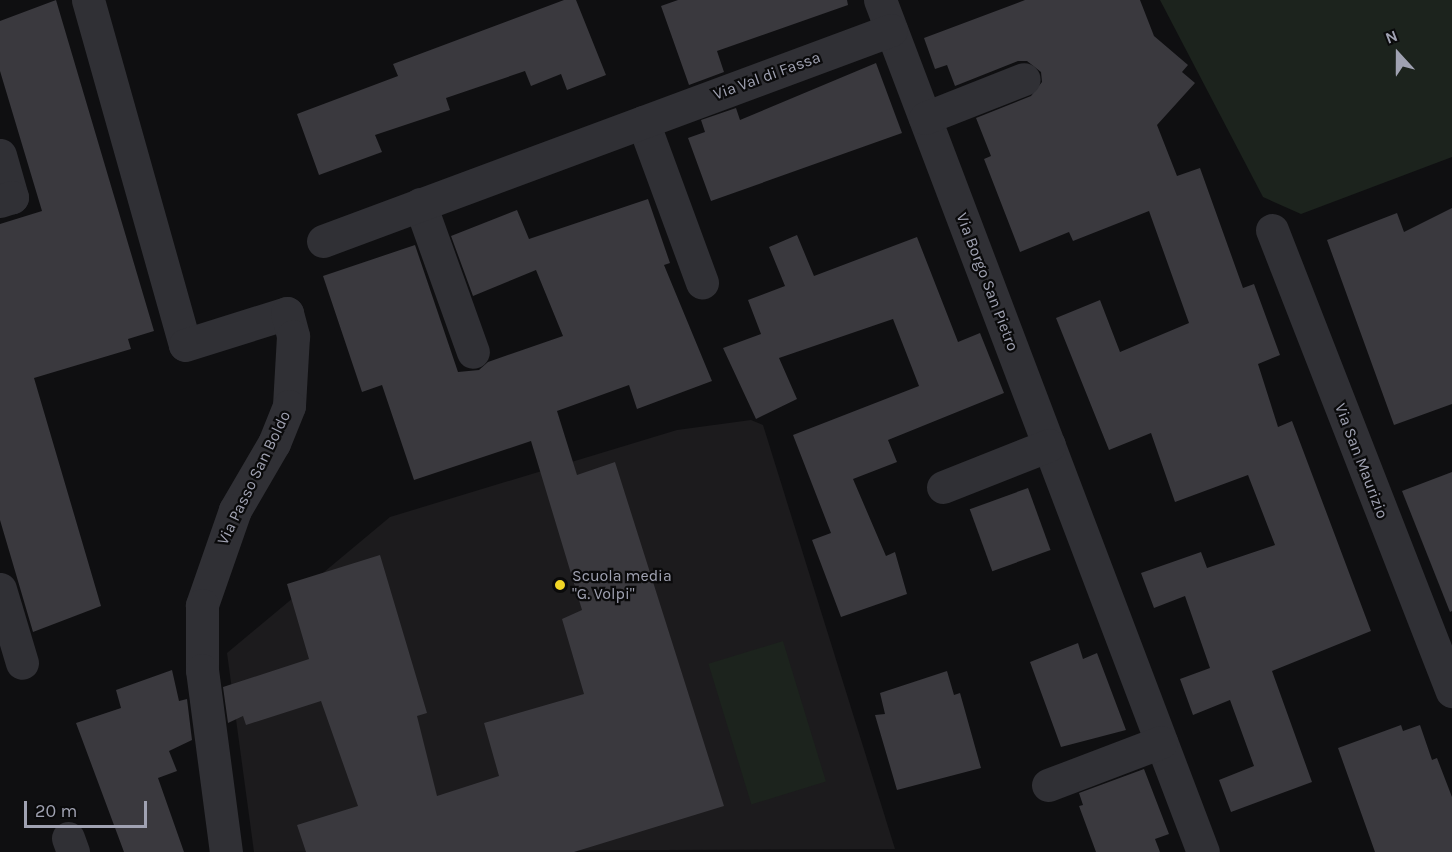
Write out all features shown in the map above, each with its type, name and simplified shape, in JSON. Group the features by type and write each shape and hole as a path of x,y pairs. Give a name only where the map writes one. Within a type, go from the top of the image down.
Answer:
{"street":[{"name":"Via Passo San Boldo","path":"88,0 185,345 287,314 293,336 295,367 289,406 274,443 235,510 202,605 202,669 226,852"},
{"name":"Via Borgo San Pietro","path":"880,0 1203,852"},
{"name":"Via Val di Fassa","path":"323,241 891,30"},
{"path":"925,118 1024,79"},
{"path":"643,122 702,282"},
{"path":"0,155 12,197 0,201"},
{"path":"420,204 473,352"},
{"name":"Via San Maurizio","path":"1272,230 1452,691"},
{"path":"943,487 1049,445"},
{"path":"0,589 21,663"},
{"path":"1048,785 1161,742"}],"shaded area":[{"path":"1160,0 1452,0 1452,157 1301,214 1263,197"},
{"name":"Scuola media \"G. Volpi\"","path":"751,420 763,425 895,849 254,852 227,653 390,517 677,430"},
{"path":"783,641 826,782 751,804 708,664"}],"building":[{"path":"56,0 154,331 128,339 131,349 34,378 101,606 33,632 0,520 0,224 42,211 0,71 0,21"},
{"path":"564,0 576,0 606,75 567,90 561,74 531,86 525,71 446,98 450,110 375,135 382,152 319,175 297,114 398,76 393,64"},
{"path":"678,0 847,0 848,5 717,51 724,72 689,85 661,6"},
{"path":"1025,0 1140,0 1154,36 1188,65 1182,72 1195,83 1157,125 1177,176 1200,168 1243,288 1254,284 1280,355 1258,364 1278,427 1292,421 1371,631 1272,671 1312,782 1231,812 1219,780 1254,766 1230,700 1193,715 1180,679 1210,668 1185,596 1154,608 1141,573 1201,552 1207,568 1275,545 1248,475 1175,502 1151,433 1109,450 1056,318 1100,300 1120,352 1189,323 1149,211 1073,241 1069,232 1020,252 984,159 991,156 976,118 1031,96 1042,82 1041,72 1027,61 1018,61 955,86 947,65 935,69 924,38"},
{"path":"876,63 902,133 711,201 688,138 705,132 701,120 736,108 740,120"},
{"path":"648,199 670,263 664,265 712,381 637,409 629,385 557,411 577,475 615,462 724,806 574,852 306,852 297,825 358,806 321,701 246,725 243,716 228,723 223,687 309,659 287,584 380,555 427,713 417,716 437,796 499,776 484,723 584,694 562,619 582,610 531,441 414,480 382,385 362,392 323,276 415,245 458,372 479,370 488,362 563,336 536,270 473,296 451,236 517,210 529,239"},
{"path":"1452,208 1452,404 1394,425 1327,240 1397,213 1404,232"},
{"path":"797,235 814,276 917,237 958,342 980,333 1004,393 888,440 897,462 853,479 886,556 895,552 907,594 841,617 812,540 831,533 793,435 919,386 893,319 779,358 797,399 756,419 723,348 761,334 748,300 785,286 769,247"},
{"path":"1452,472 1452,611 1450,612 1402,491"},
{"path":"1028,488 1051,550 992,571 970,509"},
{"path":"1078,643 1083,659 1097,653 1126,730 1061,747 1030,662"},
{"path":"172,670 179,701 187,699 192,740 169,751 177,771 158,778 184,852 124,852 76,723 121,708 116,690"},
{"path":"947,671 954,695 960,693 981,768 897,790 875,715 885,714 880,693"},
{"path":"1401,725 1403,731 1420,725 1432,760 1437,758 1452,797 1452,852 1375,852 1338,748"},
{"path":"1144,769 1169,834 1155,839 1160,852 1096,852 1079,806 1083,805 1079,793"}],"place":[{"name":"Scuola media \"G. Volpi\"","path":"560,585"}]}
